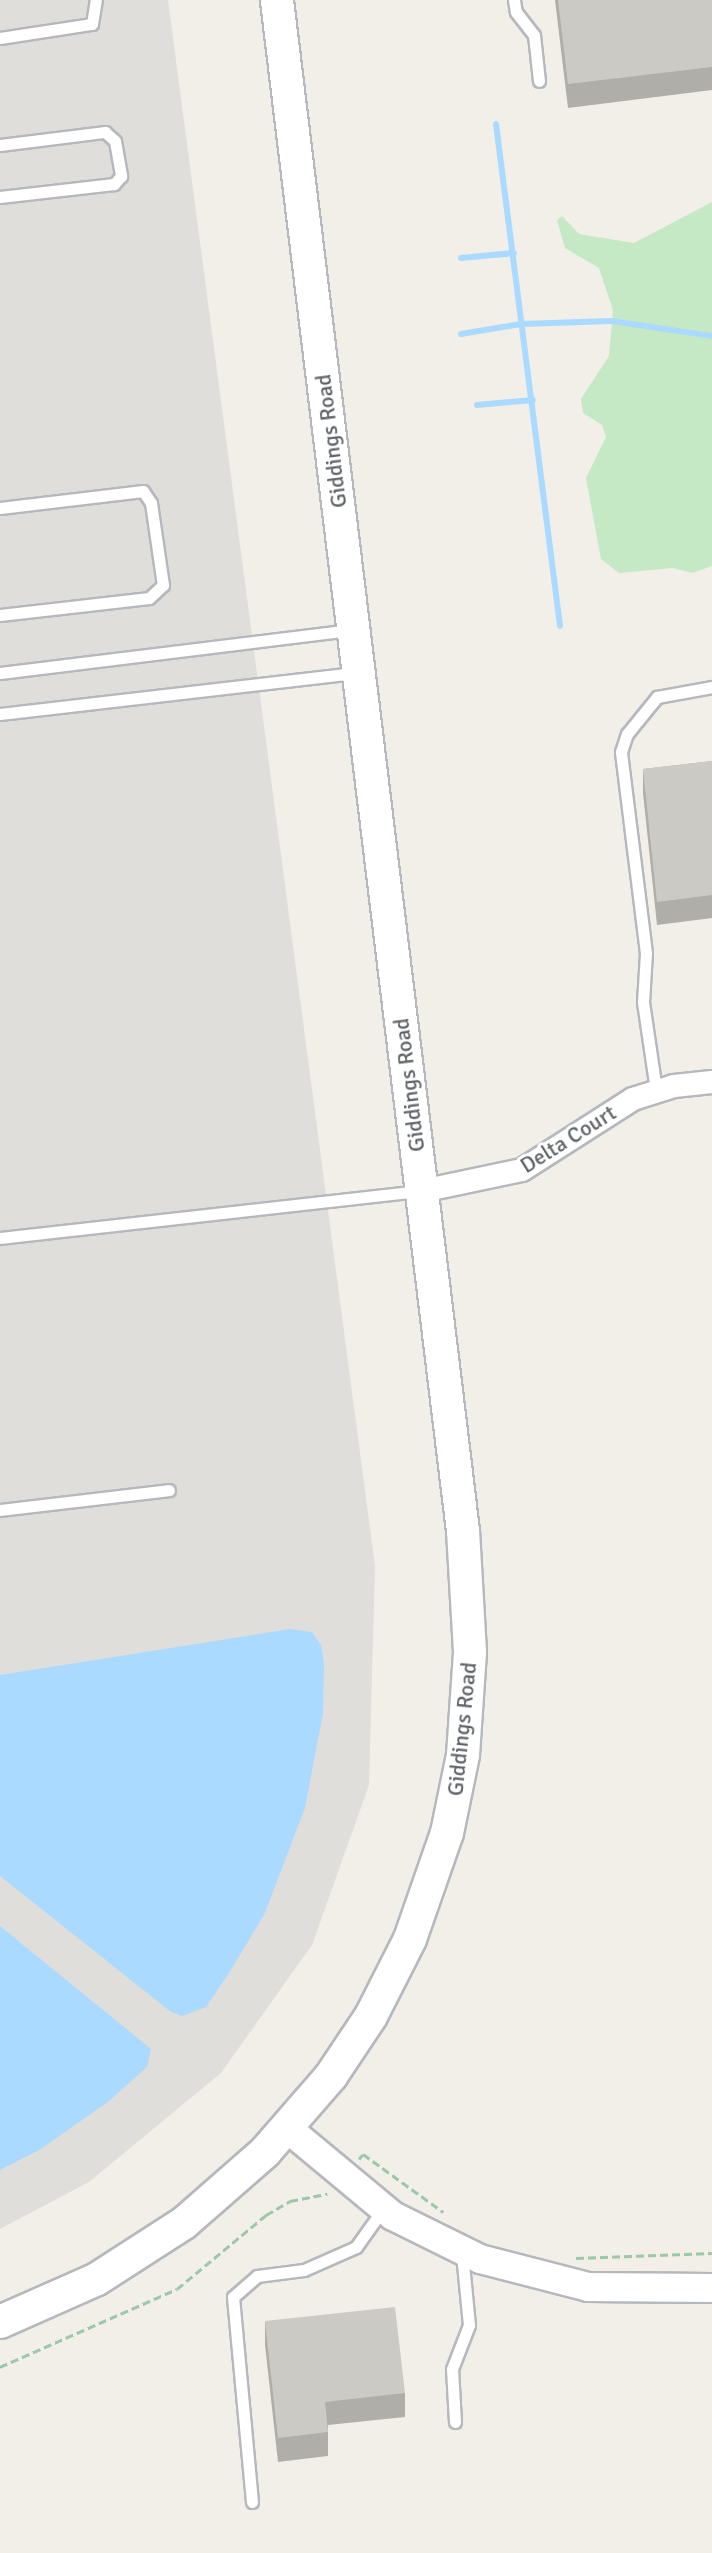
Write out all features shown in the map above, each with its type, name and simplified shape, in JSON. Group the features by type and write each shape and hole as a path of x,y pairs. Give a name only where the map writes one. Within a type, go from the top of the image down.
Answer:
{"main road":[{"name":"Giddings Road","path":"0,2322 78,2288 156,2243 213,2200 287,2128 344,2057 397,1967 440,1858 463,1755 469,1677 468,1583 277,0"}],"street":[{"name":"Delta Court","path":"422,1191 522,1170 607,1113 656,1090 712,1082"},
{"path":"287,2128 383,2208 462,2253 588,2287 712,2288"}],"lane":[{"path":"0,38 92,24 96,0"},
{"path":"514,0 516,12 534,35 539,81"},
{"path":"0,145 105,132 115,141 121,176 114,184 0,197"},
{"path":"0,508 143,491 151,503 163,585 149,598 0,615"},
{"path":"0,673 354,629"},
{"path":"0,714 359,673"},
{"path":"656,1090 643,1002 646,953 621,752 627,734 657,697 712,687"},
{"path":"0,1238 422,1191"},
{"path":"0,1510 169,1490"},
{"path":"252,2502 233,2297 257,2276 304,2270 356,2247 383,2208"},
{"path":"455,2422 452,2369 469,2325 462,2253"}],"shaded area":[{"path":"0,0 168,0 375,1566 369,1785 312,1945 221,2073 89,2182 0,2229"}],"green space":[{"path":"712,202 712,566 692,573 673,568 619,573 601,559 586,478 606,437 602,425 583,413 581,399 609,356 613,310 599,268 565,248 557,220 562,216 579,234 634,243"}],"water":[{"path":"290,1629 312,1632 321,1645 324,1663 323,1713 305,1808 264,1915 206,2007 182,2016 171,2012 0,1876 0,1675"},
{"path":"0,1926 151,2049 147,2067 109,2101 41,2149 0,2170"}],"building":[{"path":"558,0 712,0 712,67 568,84"},
{"path":"712,761 712,895 657,902 643,769"},
{"path":"395,2307 405,2393 325,2402 328,2432 278,2438 265,2321"}],"waterway":[{"path":"496,124 560,626"},
{"path":"461,258 514,253"},
{"path":"461,334 521,324 611,321 712,336"},
{"path":"477,405 533,400"}]}
